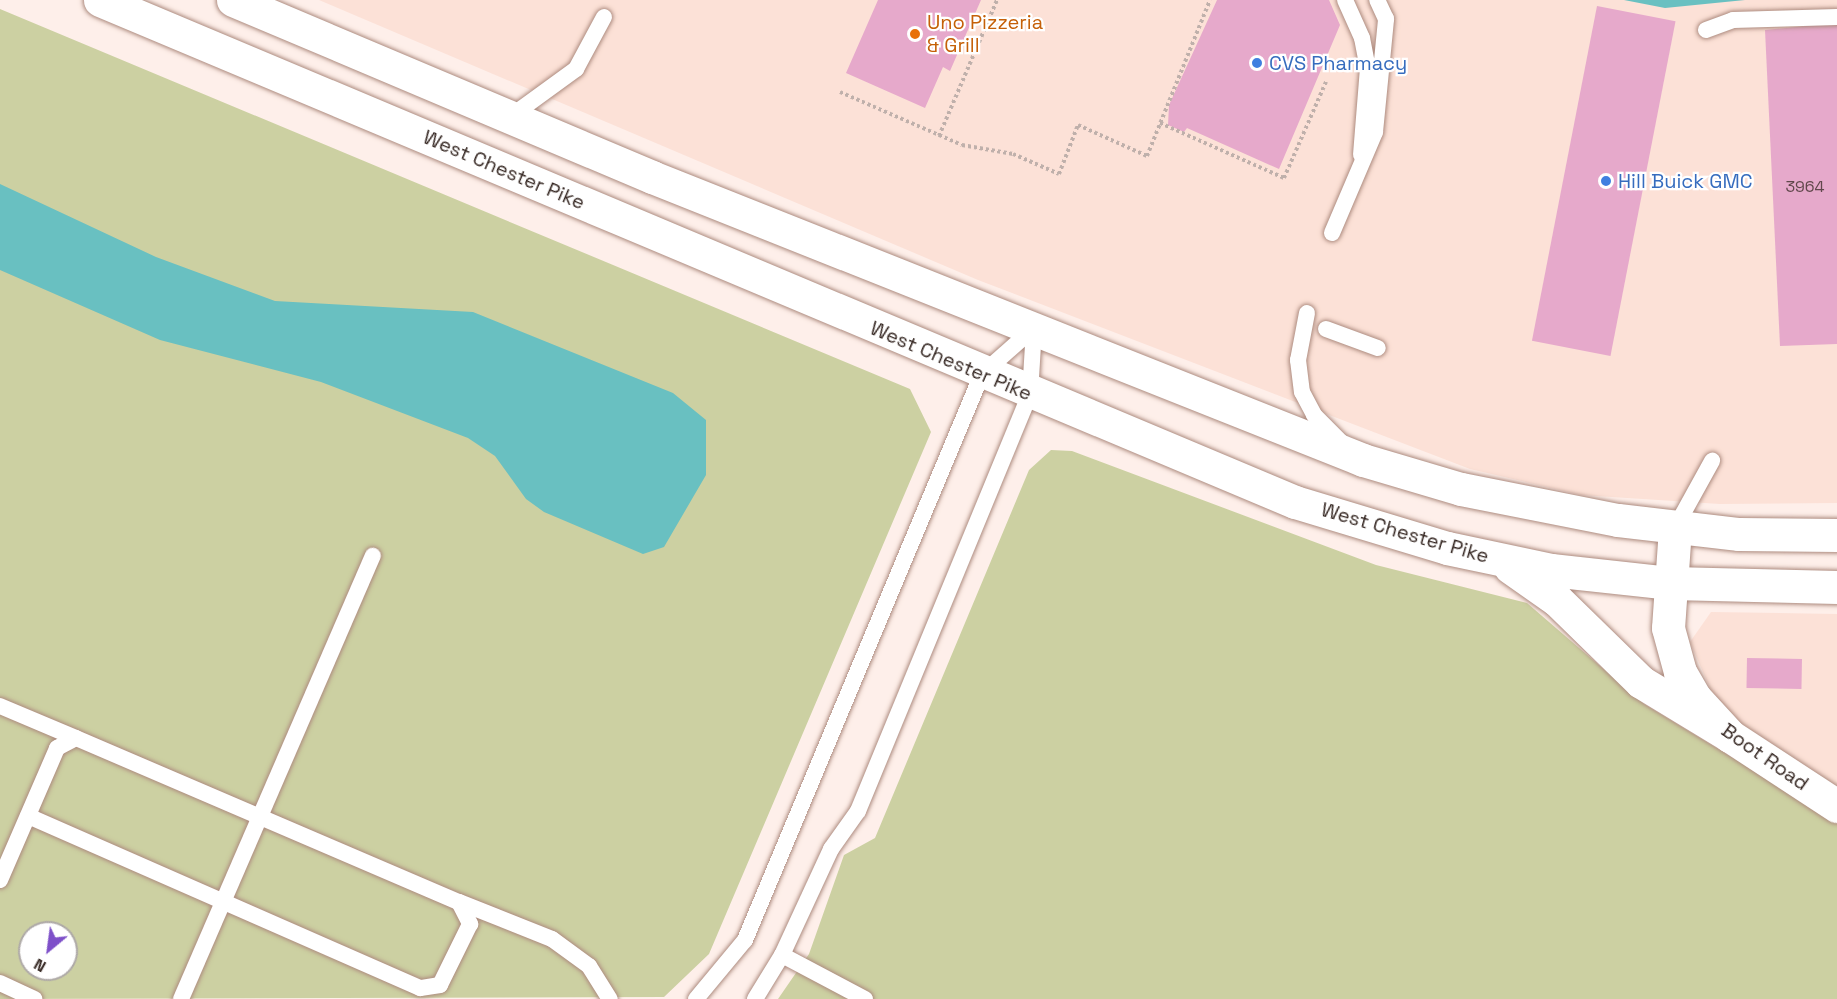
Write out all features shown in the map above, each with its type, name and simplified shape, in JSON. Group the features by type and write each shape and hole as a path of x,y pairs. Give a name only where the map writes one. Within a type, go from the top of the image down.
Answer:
{"main road":[{"name":"West Chester Pike","path":"100,0 982,374 1295,502 1499,559 1671,583 1837,587"},
{"path":"233,0 510,117 1363,460 1512,501 1675,528 1837,535"},
{"name":"Boot Road","path":"1675,528 1668,628 1680,672 1730,736 1837,806"},
{"path":"1499,559 1557,600 1641,682 1730,736"}],"lane":[{"path":"1345,0 1362,38 1368,68 1360,165"},
{"path":"1332,233 1375,132 1386,19 1377,0"},
{"path":"510,117 576,69 604,17"},
{"path":"1706,30 1733,20 1837,17"},
{"path":"1307,313 1298,360 1302,392 1314,415 1363,460"},
{"path":"696,999 745,940 982,374 1034,328"},
{"path":"755,999 782,955 831,849 858,811 1030,394 1034,328"},
{"path":"1326,329 1378,348"},
{"path":"1675,528 1712,461"},
{"path":"181,999 373,556"},
{"path":"0,706 459,902 552,939 589,966 610,999"},
{"path":"0,880 57,748 76,738"},
{"path":"28,816 431,989 441,985 470,924 459,902"},
{"path":"782,955 865,999"},
{"path":"0,983 34,999"}],"path":[{"path":"939,136 997,0"},
{"path":"840,92 939,136 1013,154 1059,174 1078,125 1147,156 1210,0"},
{"path":"1160,123 1284,178 1326,82"}],"shaded area":[{"path":"319,0 1837,0 1837,503 1720,504 1581,495 1470,469 978,280"},
{"path":"1711,612 1837,614 1837,790 1771,751 1716,702 1690,642"}],"green space":[{"path":"0,9 910,389 931,432 709,954 664,997 0,999"},
{"path":"1051,450 1072,451 1376,565 1527,603 1644,704 1837,821 1837,999 778,999 809,954 844,855 875,838 1029,470"}],"water":[{"path":"1624,0 1745,0 1665,8"},
{"path":"0,184 156,257 275,301 473,312 673,393 706,420 706,475 664,547 643,554 544,512 526,499 495,456 468,438 321,382 160,340 0,270"}],"building":[{"name":"Uno Pizzeria & Grill","path":"878,0 981,0 950,71 943,67 925,108 846,73"},
{"name":"CVS Pharmacy","path":"1217,0 1329,0 1340,25 1279,169 1187,128 1184,132 1168,125 1169,105"},
{"name":"Hill Buick GMC","path":"1597,6 1676,21 1610,356 1532,341"},
{"path":"1837,23 1837,344 1780,346 1765,30"},
{"path":"1747,658 1802,659 1801,689 1746,688"}],"place":[{"name":"Uno Pizzeria & Grill","path":"915,34"},
{"name":"CVS Pharmacy","path":"1257,63"},
{"name":"Hill Buick GMC","path":"1606,181"}]}
